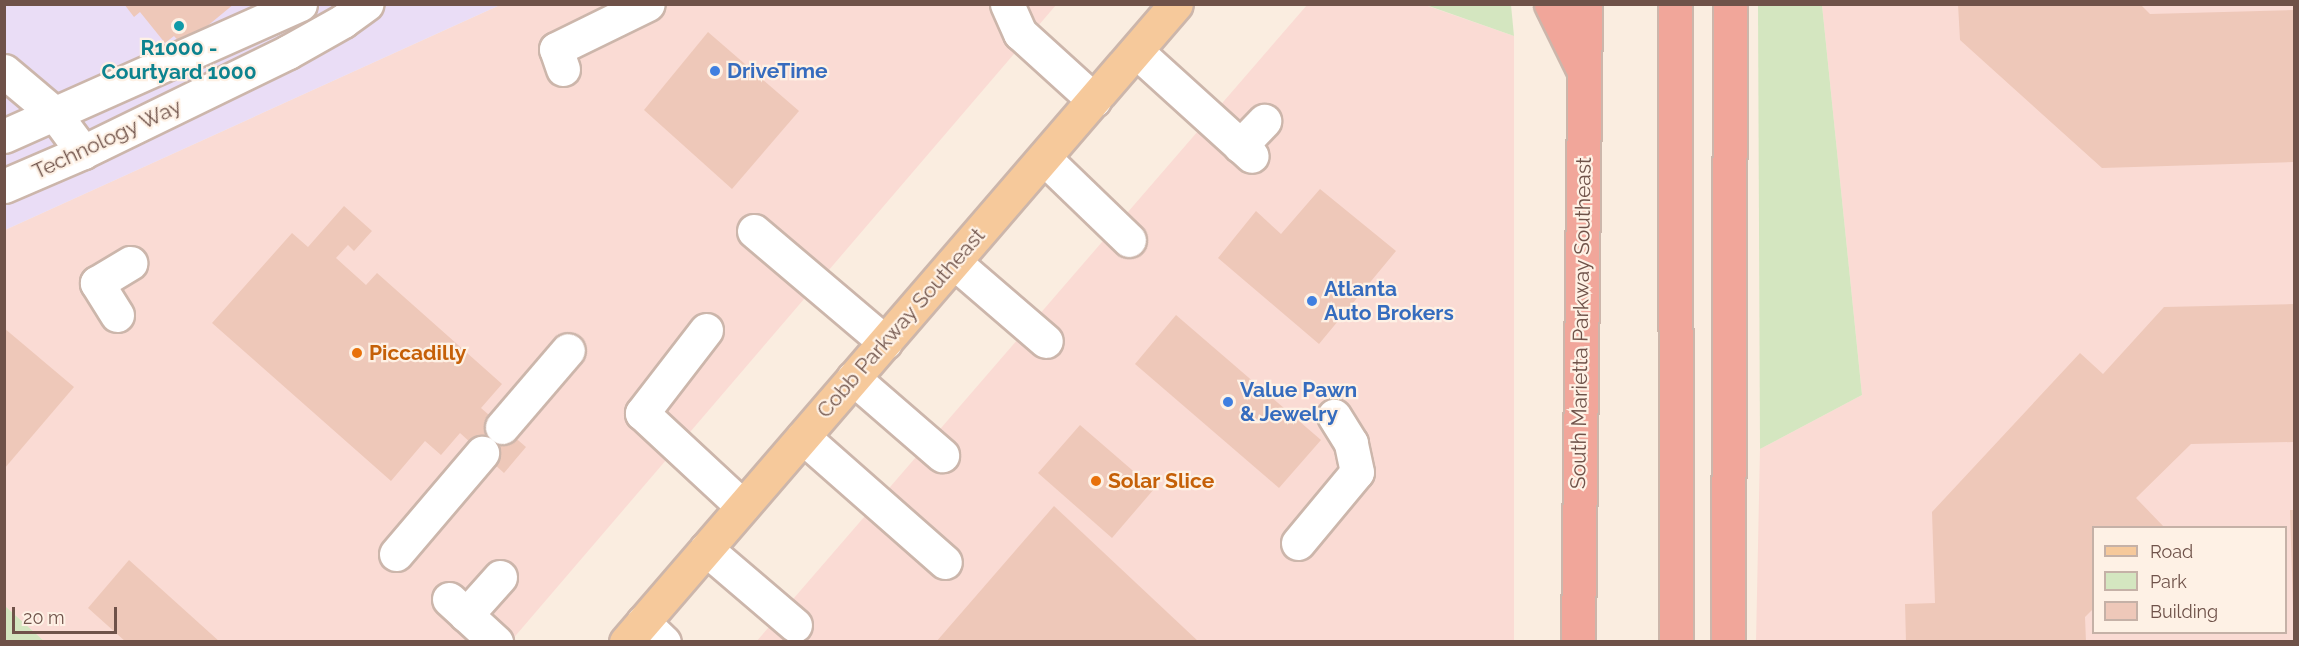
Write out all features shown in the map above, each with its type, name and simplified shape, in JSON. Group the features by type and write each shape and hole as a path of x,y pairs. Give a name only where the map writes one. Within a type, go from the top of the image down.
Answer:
{"highway":[{"path":"1551,4 1585,74"},
{"name":"South Marietta Parkway Southeast","path":"1578,642 1585,4"},
{"path":"1675,4 1676,642"},
{"path":"1728,642 1730,4"}],"main road":[{"name":"Cobb Parkway Southeast","path":"644,635 706,549 742,506 1176,4"}],"street":[{"name":"Technology Way","path":"4,136 300,4"},
{"name":"Technology Way","path":"4,186 83,152 288,52 343,21 366,4"},
{"path":"563,69 556,49 648,4"},
{"path":"1007,4 1020,33 1094,100"},
{"path":"1137,51 1246,151 1264,121"},
{"path":"4,71 54,113 83,152"},
{"path":"1044,158 1129,240"},
{"path":"754,231 885,342"},
{"path":"954,262 1046,341"},
{"path":"117,315 98,283 130,263"},
{"path":"706,330 642,413 742,506"},
{"path":"502,427 568,350"},
{"path":"853,378 942,455"},
{"path":"1298,543 1357,472 1352,443 1335,416"},
{"path":"803,437 945,562"},
{"path":"396,554 482,453"},
{"path":"706,549 795,625"},
{"path":"495,642 458,607 500,577"}],"shaded area":[{"path":"4,5 500,5 5,230"},
{"path":"500,5 1056,5 511,641 44,641 5,606 5,230"},
{"path":"1307,5 1425,5 1514,36 1514,641 756,642"},
{"path":"1822,5 2294,5 2294,641 1756,642 1760,449 1862,395"}],"green space":[{"path":"1426,5 1511,5 1514,36"},
{"path":"1758,5 1822,5 1862,395 1760,449"},
{"path":"5,606 44,641 5,641"}],"building":[{"name":"R1000 - Courtyard 1000","path":"124,4 234,4 183,46 174,36 165,43 140,12 134,17"},
{"path":"1958,4 2140,4 2150,14 2294,10 2294,162 2102,168 1960,40"},
{"name":"DriveTime","path":"708,32 799,111 732,189 644,110"},
{"name":"Atlanta Auto Brokers","path":"1320,189 1396,251 1319,344 1218,258 1256,211 1281,234"},
{"name":"Piccadilly","path":"344,206 372,231 354,251 348,245 336,258 366,285 377,273 502,384 481,408 526,447 504,473 460,433 441,455 425,441 391,481 212,323 292,233 308,247"},
{"path":"2294,304 2294,442 2191,444 2136,498 2163,526 2092,526 2092,610 2085,617 2086,642 1906,642 1905,604 1935,603 1932,512 2080,353 2103,374 2164,307"},
{"name":"Value Pawn & Jewelry","path":"1176,315 1321,440 1279,488 1135,364"},
{"path":"4,328 74,387 4,469"},
{"name":"Solar Slice","path":"1080,425 1154,489 1112,538 1038,473"},
{"path":"1054,506 1199,642 936,642"},
{"path":"2290,510 2294,510 2294,607 2293,607"},
{"path":"129,560 220,642 126,642 88,608"}],"place":[{"name":"R1000 - Courtyard 1000","path":"179,26"},
{"name":"DriveTime","path":"715,71"},
{"name":"Atlanta Auto Brokers","path":"1312,301"},
{"name":"Piccadilly","path":"357,353"},
{"name":"Value Pawn & Jewelry","path":"1228,402"},
{"name":"Solar Slice","path":"1096,481"}]}
